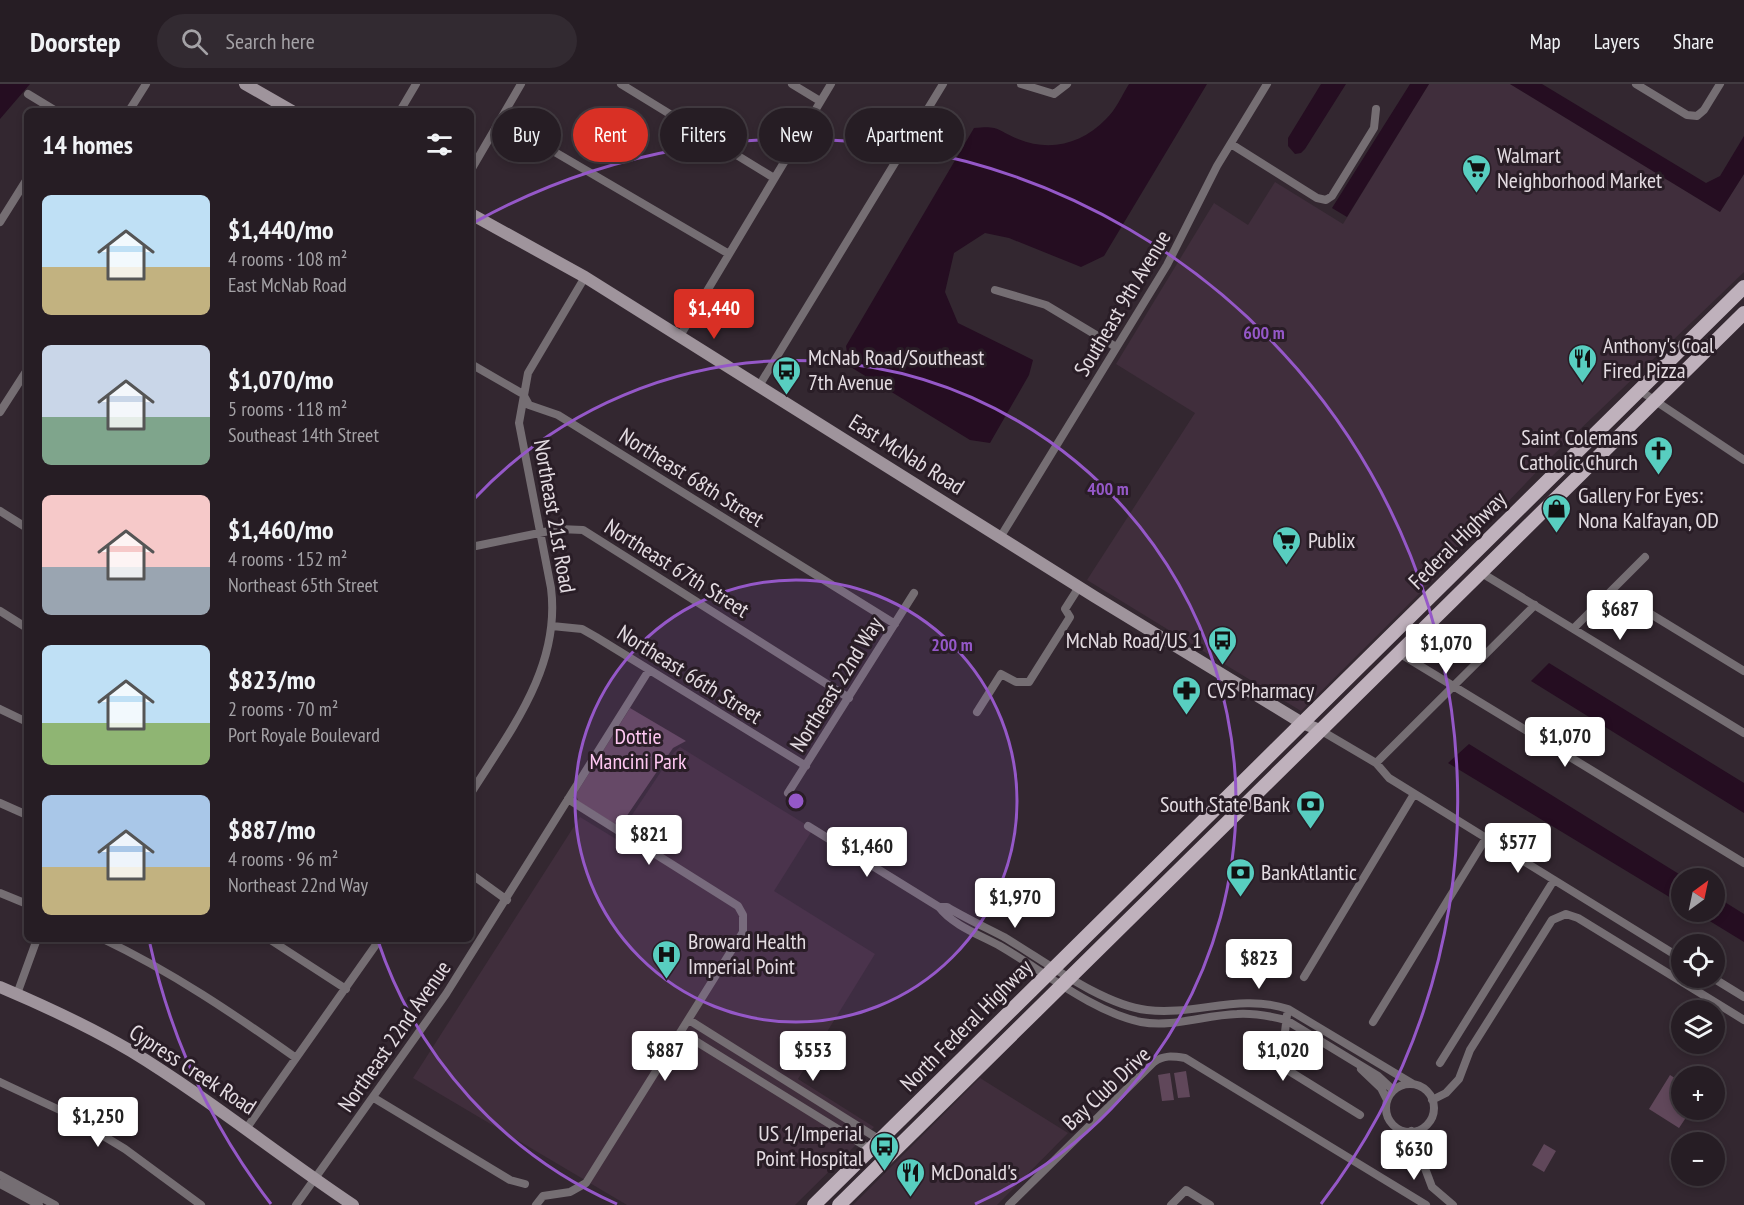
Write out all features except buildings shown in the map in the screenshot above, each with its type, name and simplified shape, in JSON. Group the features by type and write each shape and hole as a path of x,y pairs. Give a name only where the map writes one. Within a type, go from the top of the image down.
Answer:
{"main road":[{"name":"Federal Highway","path":"1302,723 1744,287"},
{"name":"Federal Highway","path":"1320,730 1744,313"},
{"path":"1480,572 1490,537"},
{"path":"1460,592 1468,573 1470,556"},
{"name":"North Federal Highway","path":"814,1205 1302,723"},
{"name":"North Federal Highway","path":"839,1205 1320,730"},
{"path":"1176,872 1176,859 1183,841"},
{"path":"1154,894 1160,878 1161,862"},
{"path":"880,1140 888,1157"},
{"path":"874,1171 879,1155 880,1140"}],"street":[{"path":"131,108 146,84"},
{"path":"245,84 287,108"},
{"path":"401,108 416,84"},
{"path":"507,108 521,84"},
{"path":"621,84 774,178"},
{"path":"792,84 820,102"},
{"path":"680,336 831,84"},
{"path":"759,386 943,84"},
{"path":"1022,84 1054,94 1067,84"},
{"name":"Southeast 9th Avenue","path":"1001,537 1181,239 1231,144 1267,84"},
{"path":"1636,84 1687,115 1697,116 1704,110 1720,84"},
{"path":"27,94 51,108"},
{"path":"1231,144 1317,198 1326,200 1332,196 1374,128 1376,109"},
{"path":"474,165 492,134"},
{"path":"561,156 729,254"},
{"path":"0,222 24,184"},
{"name":"East McNab Road","path":"474,216 585,277 1079,587 1302,723 1320,730"},
{"name":"Northeast 21st Road","path":"474,788 526,706 540,676 552,626 554,605 542,533 519,423 523,394 537,355 585,277"},
{"path":"995,290 1046,305 1116,347"},
{"name":"Northeast 68th Street","path":"474,366 523,394 529,405 558,415 895,624"},
{"path":"0,412 24,375"},
{"path":"1639,390 1744,460"},
{"path":"0,512 24,526"},
{"name":"Northeast 67th Street","path":"474,546 559,529 583,530 849,698"},
{"path":"1574,628 1645,557"},
{"path":"1480,572 1744,733"},
{"path":"977,712 1001,674 1016,682 1029,682 1070,617 1065,609 1079,587"},
{"path":"1613,591 1744,670"},
{"name":"Northeast 22nd Way","path":"788,793 914,593"},
{"path":"1376,763 1535,605"},
{"path":"0,611 24,626"},
{"name":"Northeast 66th Street","path":"552,626 582,629 806,766"},
{"path":"1399,653 1744,862"},
{"name":"Northeast 22nd Avenue","path":"296,1205 446,994 649,670"},
{"path":"0,709 24,721"},
{"path":"1320,730 1376,763 1389,778 1414,794 1671,952"},
{"path":"1304,976 1414,794"},
{"path":"536,1205 543,1196 570,1192 586,1183 743,932 744,923 738,906 568,799"},
{"path":"0,803 24,814"},
{"path":"808,826 939,907 947,907 1050,971 1104,996 1144,1010 1166,1012 1234,1002 1275,1004 1288,1009 1426,1090 1432,1100 1434,1110 1430,1121 1422,1128 1411,1131 1401,1130 1392,1124 1387,1114 1390,1095 1403,1085 1413,1084"},
{"path":"1373,1022 1486,838"},
{"path":"474,876 507,900"},
{"path":"1440,1063 1554,880"},
{"path":"0,893 24,903"},
{"path":"1432,1100 1446,1093 1459,1079 1470,1050 1552,920 1566,914 1578,918 1744,1020"},
{"path":"17,994 36,942"},
{"path":"109,942 135,954 213,1000 296,1058"},
{"path":"274,942 346,989"},
{"path":"246,1129 378,942"},
{"path":"1066,980 1102,1007 1142,1022 1173,1022 1236,1014 1270,1016 1286,1020 1374,1073 1390,1095"},
{"path":"1725,985 1744,997"},
{"name":"Cypress Creek Road","path":"0,987 130,1051 353,1205"},
{"path":"1288,1009 1281,1066 1359,1115"},
{"path":"689,1020 880,1140"},
{"path":"681,1032 880,1140"},
{"name":"Bay Club Drive","path":"1009,1205 1154,1062 1161,1057 1172,1056 1185,1058 1426,1205"},
{"path":"1353,1060 1381,1082 1390,1095"},
{"path":"1374,1073 1380,1064"},
{"path":"0,1082 74,1118 124,1149 201,1205"},
{"path":"374,1098 510,1180 525,1184"},
{"path":"1411,1131 1432,1187 1453,1205"},
{"path":"0,1174 55,1205"},
{"path":"0,1184 39,1205"},
{"path":"1171,1205 1186,1190 1210,1205"}],"shaded area":[{"path":"0,84 30,84 0,119"},
{"path":"1129,84 1207,84 1104,256 1081,267 1009,238 985,233 954,253 945,292 958,323 1033,360 1029,375 990,443 970,440 849,366 846,346 954,162 964,162 964,145 974,128 993,128 1030,143 1054,145 1087,135 1097,128 1116,107"},
{"path":"1321,84 1346,84 1305,149 1295,154 1288,146 1288,138"},
{"path":"1410,84 1429,84 1347,217 1332,208"},
{"path":"1429,84 1510,84 1720,212 1744,174 1744,272 1548,460 1435,578 1301,711 1087,580 1195,413 1116,364 1214,203 1248,225 1275,182 1343,224"},
{"path":"1510,84 1542,84 1706,183 1720,176 1744,136 1744,174 1720,212"},
{"path":"1549,663 1744,783 1744,813 1531,681"},
{"path":"1469,744 1671,869 1671,898 1448,763"},
{"name":"Broward Health Imperial Point","path":"680,747 813,829 774,891 875,954 798,1079 874,1127 795,1205 627,1205 413,1078 580,817 616,839 674,752"},
{"path":"1725,902 1744,914 1744,942 1711,922 1725,922"},
{"path":"980,1078 1068,1133 997,1205 853,1205"}],"green space":[{"name":"Dottie Mancini Park","path":"630,708 686,741 673,748 622,823 615,824 578,801 576,794"},
{"path":"1186,1071 1190,1097 1178,1098 1174,1073"},
{"path":"1170,1073 1174,1100 1162,1101 1158,1075"},
{"path":"1671,1076 1671,1120 1684,1120 1679,1128 1649,1109"},
{"path":"1544,1144 1556,1151 1544,1172 1532,1165"}],"place":[{"name":"Walmart Neighborhood Market","path":"1476,194"},
{"name":"Anthony's Coal Fired Pizza","path":"1582,384"},
{"name":"McNab Road/Southeast 7th Avenue","path":"787,396"},
{"name":"Saint Colemans Catholic Church","path":"1659,476"},
{"name":"Gallery For Eyes: Nona Kalfayan, OD","path":"1557,534"},
{"name":"Publix","path":"1287,566"},
{"name":"McNab Road/US 1","path":"1223,666"},
{"name":"CVS Pharmacy","path":"1186,716"},
{"name":"South State Bank","path":"1311,830"},
{"name":"BankAtlantic","path":"1240,898"},
{"name":"Broward Health Imperial Point","path":"667,980"},
{"name":"US 1/Imperial Point Hospital","path":"884,1172"},
{"name":"McDonald's","path":"910,1198"}]}
